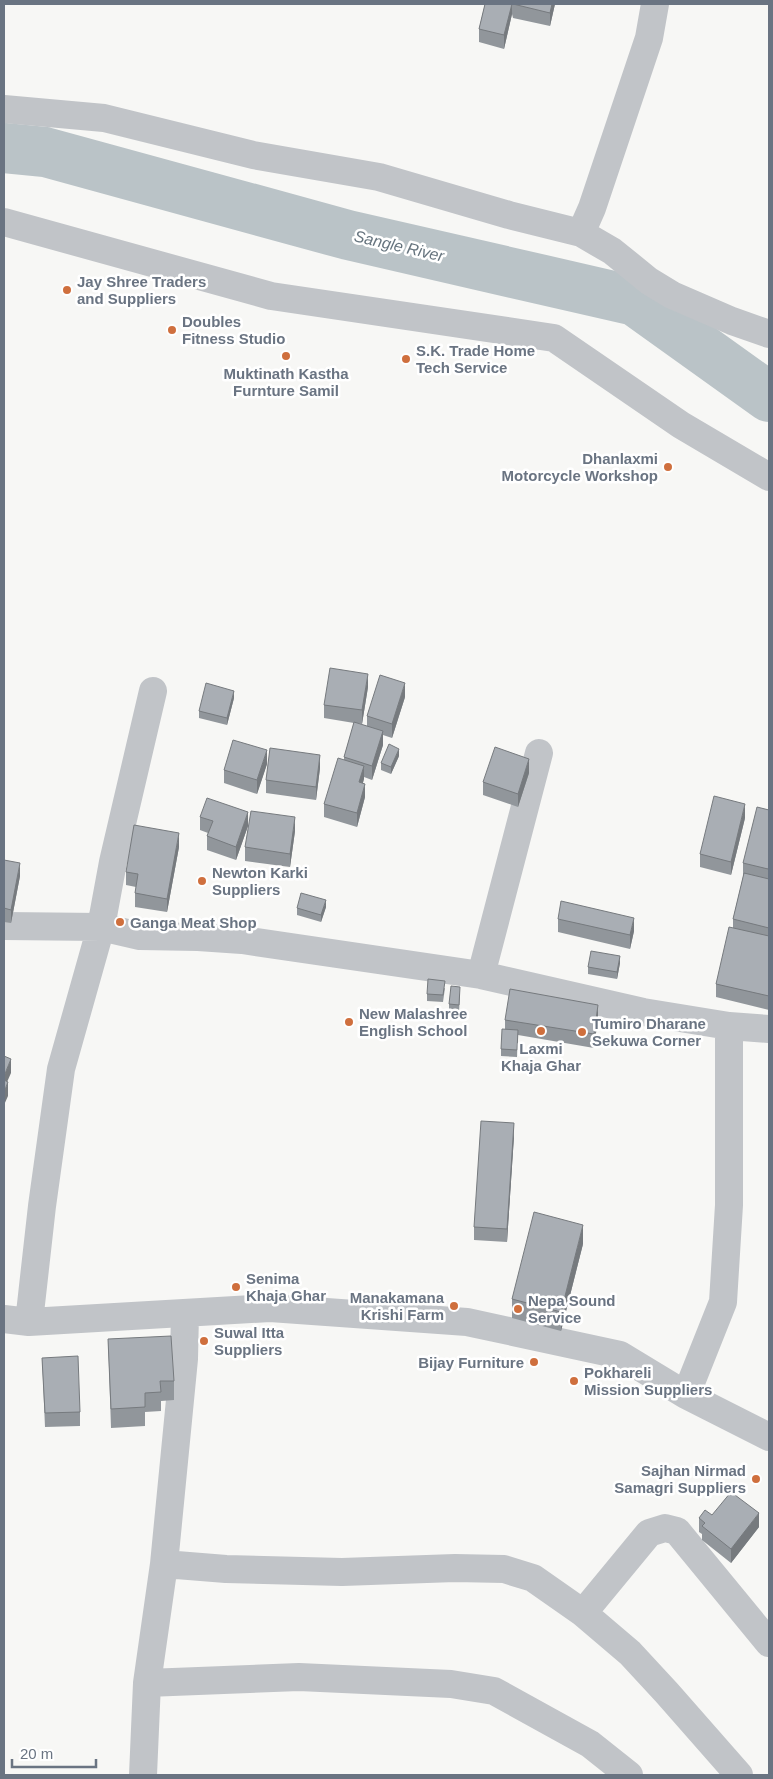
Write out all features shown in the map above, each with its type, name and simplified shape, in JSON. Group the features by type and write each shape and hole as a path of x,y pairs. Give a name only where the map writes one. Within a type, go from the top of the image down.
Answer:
{"street":[{"path":"580,233 592,208 649,38 655,4"},
{"path":"4,110 104,118 253,155 379,177 508,215 580,233 612,251 649,281 672,295 732,321 769,334"},
{"path":"4,222 271,296 554,338 681,425 769,477"},
{"path":"153,691 113,862 101,927 61,1069 42,1206 16,1320 270,1308 467,1322 620,1355 686,1395 769,1437"},
{"path":"481,975 539,753"},
{"path":"4,926 101,927 140,936 242,940 481,975 643,1012 730,1026 769,1029"},
{"path":"686,1395 723,1302 729,1205 730,1026"},
{"path":"143,1775 147,1683 164,1564 184,1359 186,1313"},
{"path":"583,1613 649,1533 665,1528 677,1531 769,1643"},
{"path":"164,1564 226,1569 342,1572 455,1568 504,1569 533,1578 583,1613 630,1653 668,1693 739,1775"},
{"path":"147,1683 299,1676 451,1684 494,1691 590,1744 628,1775"}],"building":[{"path":"485,4 512,4 504,35 479,29"},
{"path":"513,4 552,4 550,13"},
{"path":"330,668 368,674 362,710 324,705"},
{"path":"380,675 405,683 392,724 367,716"},
{"path":"206,683 234,691 227,718 199,711"},
{"path":"354,722 383,731 372,766 344,757"},
{"path":"233,740 267,750 257,780 224,770"},
{"path":"389,744 399,749 391,767 381,763"},
{"path":"495,747 529,759 518,794 483,782"},
{"path":"270,748 320,755 316,787 266,780"},
{"path":"338,758 364,766 359,782 365,784 357,813 324,804"},
{"path":"714,796 745,804 731,862 700,854"},
{"path":"207,798 248,812 236,847 207,836 213,821 200,817"},
{"path":"757,807 769,810 768,869 743,863"},
{"path":"251,811 295,817 290,854 245,847"},
{"path":"134,825 179,833 167,899 135,893 138,874 126,872"},
{"path":"4,860 20,863 11,910 4,908"},
{"path":"744,873 769,879 769,928 733,919"},
{"path":"301,893 326,900 321,915 297,908"},
{"path":"561,901 634,918 630,935 558,919"},
{"path":"729,927 769,936 769,996 716,984"},
{"path":"591,951 620,956 617,972 588,967"},
{"path":"428,979 445,981 443,995 427,994"},
{"path":"451,986 460,987 459,1005 449,1004"},
{"path":"510,989 598,1005 594,1034 505,1020"},
{"path":"502,1029 518,1030 517,1050 501,1049"},
{"path":"4,1056 11,1059 4,1076"},
{"path":"4,1080 8,1082 4,1092"},
{"path":"481,1121 514,1123 507,1229 474,1227"},
{"path":"534,1212 583,1225 561,1312 512,1299"},
{"path":"171,1336 174,1381 160,1381 161,1392 145,1393 145,1407 111,1409 108,1339"},
{"path":"78,1356 80,1412 45,1413 42,1358"},
{"path":"731,1492 759,1513 731,1549 702,1526 705,1523 699,1518 705,1510 712,1515"}],"waterway":[{"name":"Sangle River","path":"4,148 45,152 348,235 635,301 769,397"}],"place":[{"name":"Jay Shree Traders and Suppliers","path":"67,290"},
{"name":"Doubles Fitness Studio","path":"172,330"},
{"name":"Muktinath Kastha Furnture Samil","path":"286,356"},
{"name":"S.K. Trade Home Tech Service","path":"406,359"},
{"name":"Dhanlaxmi Motorcycle Workshop","path":"668,467"},
{"name":"Newton Karki Suppliers","path":"202,881"},
{"name":"Ganga Meat Shop","path":"120,922"},
{"name":"New Malashree English School","path":"349,1022"},
{"name":"Laxmi Khaja Ghar","path":"541,1031"},
{"name":"Tumiro Dharane Sekuwa Corner","path":"582,1032"},
{"name":"Senima Khaja Ghar","path":"236,1287"},
{"name":"Manakamana Krishi Farm","path":"454,1306"},
{"name":"Nepa Sound Service","path":"518,1309"},
{"name":"Suwal Itta Suppliers","path":"204,1341"},
{"name":"Bijay Furniture","path":"534,1362"},
{"name":"Pokhareli Mission Suppliers","path":"574,1381"},
{"name":"Sajhan Nirmad Samagri Suppliers","path":"756,1479"}]}
